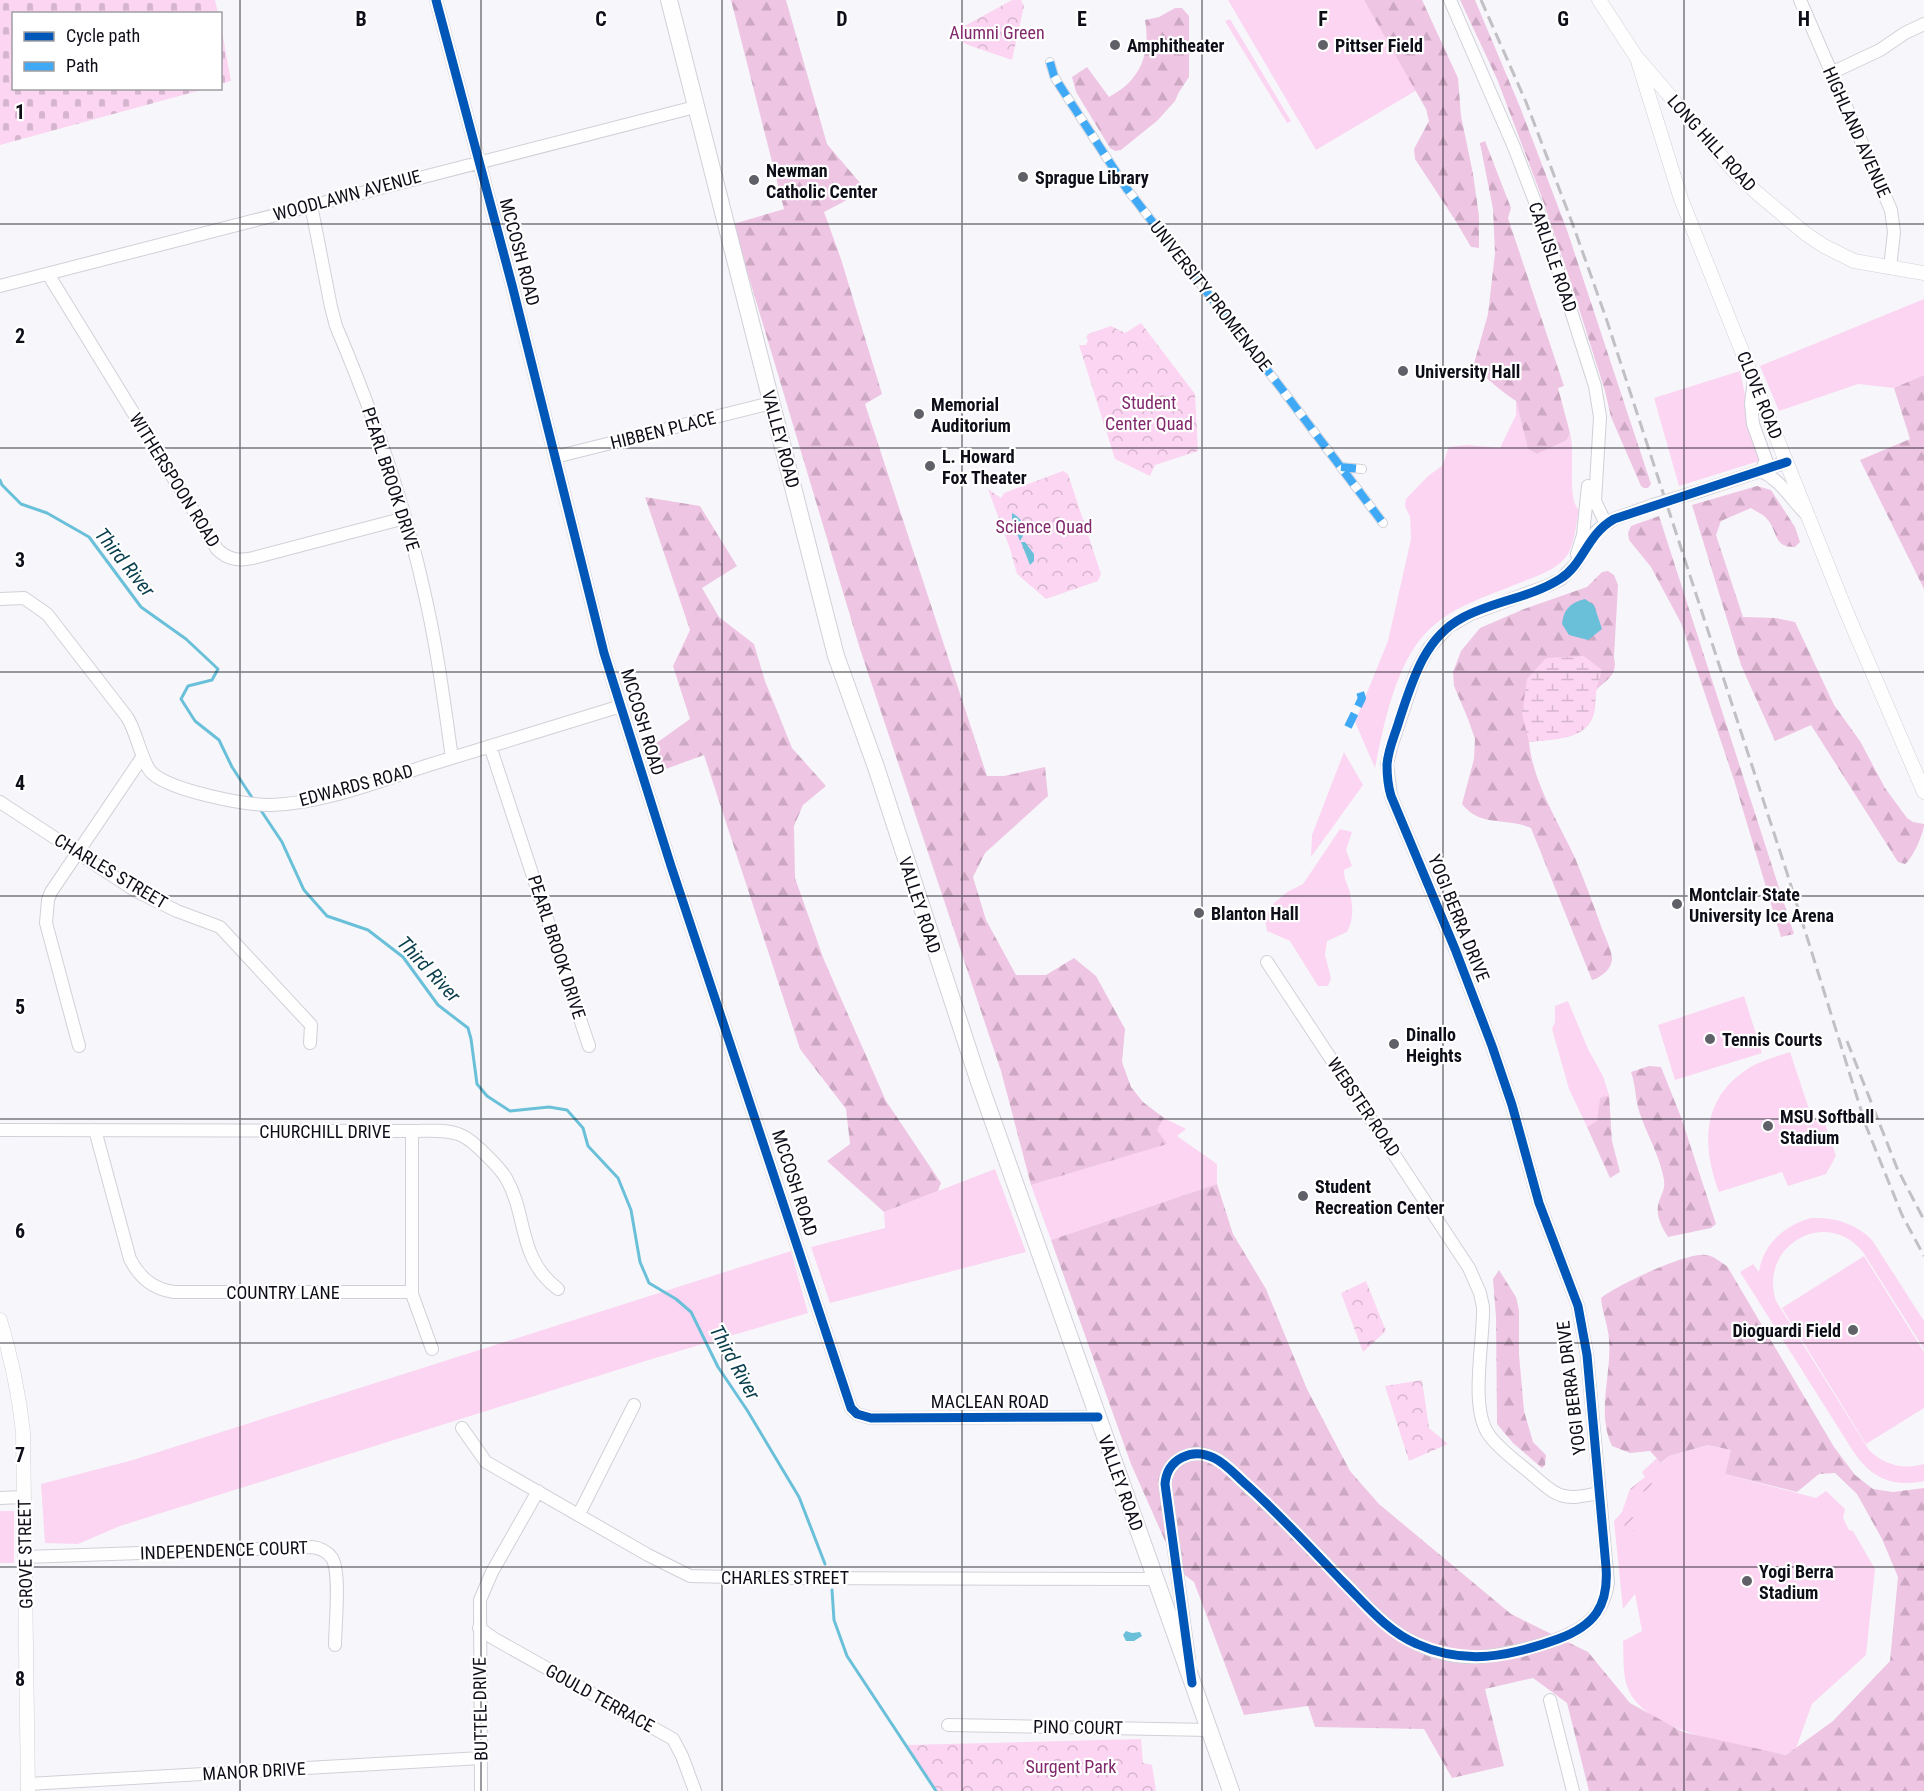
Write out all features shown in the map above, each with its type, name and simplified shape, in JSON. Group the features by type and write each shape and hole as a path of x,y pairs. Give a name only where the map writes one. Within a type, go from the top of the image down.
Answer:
{"main road":[{"name":"VALLEY ROAD","path":"669,0 836,656 876,767 975,1069 1231,1791"}],"street":[{"name":"MCCOSH ROAD","path":"436,0 512,285 604,653 671,866 851,1408 864,1417 882,1418"},
{"name":"CARLISLE ROAD","path":"1450,0 1514,147 1545,231 1595,386 1599,401 1595,501 1606,524"},
{"name":"CLOVE ROAD","path":"1599,0 1637,58 1681,199 1846,611 1924,792"},
{"name":"HIGHLAND AVENUE","path":"1800,0 1891,210 1894,232 1890,268"},
{"path":"1831,73 1880,50 1905,33 1924,24"},
{"name":"LONG HILL ROAD","path":"1637,58 1733,170 1790,220 1824,246 1854,261 1924,273"},
{"name":"UNIVERSITY PROMENADE","path":"1050,62 1060,86 1127,189 1383,523"},
{"name":"WOODLAWN AVENUE","path":"0,286 478,161 695,107"},
{"name":"PEARL BROOK DRIVE","path":"311,205 334,316 380,441 419,568 431,623 452,758"},
{"name":"WITHERSPOON ROAD","path":"48,274 217,549 224,556 234,559 254,558 405,518"},
{"path":"1754,380 1751,404 1754,424 1766,460 1761,471"},
{"name":"HIBBEN PLACE","path":"555,457 771,403"},
{"path":"1568,572 1583,535 1590,456 1599,439"},
{"path":"1606,524 1620,517 1787,462"},
{"path":"1341,467 1352,470 1362,469"},
{"path":"1761,471 1780,483 1792,500 1809,517"},
{"name":"YOGI BERRA DRIVE","path":"1192,1683 1165,1484 1168,1470 1180,1458 1191,1453 1199,1453 1219,1460 1263,1500 1378,1618 1415,1643 1454,1656 1481,1658 1508,1654 1576,1632 1593,1617 1602,1605 1608,1583 1587,1355 1578,1306 1539,1203 1499,1065 1451,939 1399,817 1389,786 1387,770 1389,752 1409,692 1424,657 1437,638 1463,617 1561,579 1575,565 1594,534 1606,524"},
{"name":"EDWARDS ROAD","path":"0,599 24,598 47,614 127,717 137,736 148,769 153,774 176,785 219,799 272,805 336,794 621,706"},
{"name":"PEARL BROOK DRIVE","path":"490,747 589,1046"},
{"path":"79,1046 45,915 51,892 143,756"},
{"name":"CHARLES STREET","path":"0,802 145,896 220,927 311,1025 310,1043"},
{"name":"WEBSTER ROAD","path":"1268,962 1469,1268 1480,1293 1483,1307 1478,1402 1481,1419 1489,1435 1557,1495 1571,1498 1599,1493"},
{"name":"CHURCHILL DRIVE","path":"0,1130 412,1131 458,1134 468,1138 504,1175 516,1203 521,1228 537,1269 558,1289"},
{"name":"COUNTRY LANE","path":"95,1130 130,1259 147,1282 174,1292 411,1292"},
{"path":"412,1131 411,1292 432,1350"},
{"name":"GROVE STREET","path":"0,1320 5,1352 20,1406 25,1557 28,1787"},
{"path":"579,1514 634,1405"},
{"name":"MACLEAN ROAD","path":"882,1418 1098,1418"},
{"name":"CHARLES STREET","path":"462,1428 486,1462 648,1555 690,1576 1155,1579"},
{"name":"BUTTEL DRIVE","path":"482,1791 480,1600 492,1572 538,1491"},
{"path":"0,1498 23,1497"},
{"name":"INDEPENDENCE COURT","path":"25,1557 321,1548 331,1557 336,1574 335,1645"},
{"name":"GOULD TERRACE","path":"479,1628 673,1738 695,1791"},
{"path":"1550,1700 1573,1791"},
{"name":"PINO COURT","path":"948,1725 1209,1730"},
{"name":"MANOR DRIVE","path":"28,1787 481,1758"}],"green space":[{"path":"0,0 215,0 218,12 12,12 12,90 201,90 0,145"},
{"path":"731,0 786,0 827,144 866,190 824,212 841,259 882,394 865,404 987,776 1004,776 1045,767 1048,796 985,853 973,877 986,920 1016,975 1046,975 1074,958 1096,976 1125,1029 1122,1062 1131,1087 1143,1102 1164,1118 1157,1130 1167,1144 1031,1185 1001,1071 860,649 733,224 784,209"},
{"name":"Alumni Green","path":"1012,0 1021,0 1024,6 1012,60 968,45 950,34"},
{"name":"Pittser Field","path":"1228,0 1364,0 1417,90 1316,150"},
{"path":"1364,0 1422,0 1458,78 1461,116 1479,216 1479,248 1471,247 1415,159 1414,149 1429,121 1426,109"},
{"path":"1460,0 1475,0 1520,107 1567,230 1651,484 1648,488 1641,486 1611,417 1571,283 1541,195 1497,79"},
{"path":"1175,8 1182,8 1189,16 1189,77 1175,101 1158,120 1121,150 1115,151 1110,148 1076,92 1072,77 1087,67 1109,97 1120,90 1136,75 1141,65 1146,44 1145,20 1159,17"},
{"path":"1230,19 1291,121 1287,123 1225,21"},
{"path":"222,32 231,81 222,83"},
{"path":"1485,141 1511,208 1508,218 1564,386 1558,388 1570,433 1567,440 1537,454 1528,449 1516,401 1473,367 1488,314 1495,253 1493,209 1480,143"},
{"path":"1924,299 1924,375 1894,388 1858,384 1779,411 1760,366"},
{"name":"Student Center Quad","path":"1141,323 1195,394 1198,451 1155,465 1150,476 1115,459 1079,345 1086,345 1088,334 1111,326 1125,333"},
{"path":"1740,371 1759,461 1679,486 1654,398"},
{"path":"1924,375 1924,589 1860,460 1910,439 1894,388"},
{"path":"1516,401 1528,449 1537,454 1567,440 1570,433 1573,496 1579,510 1570,549 1564,559 1553,568 1456,610 1444,617 1423,636 1413,649 1398,681 1386,717 1375,768 1355,722 1388,641 1411,539 1410,517 1405,506 1406,499 1428,476 1442,466 1449,447 1467,445 1500,448 1516,415"},
{"name":"Science Quad","path":"1063,471 1068,474 1101,574 1098,581 1046,599 1017,574 988,489 1001,498 1004,493"},
{"path":"1757,486 1771,490 1795,527 1800,542 1795,547 1783,545 1779,542 1767,519 1751,508 1721,521 1716,535 1743,617 1776,618 1795,622 1834,705 1860,741 1885,788 1907,818 1924,824 1917,846 1905,864 1898,862 1811,725 1775,741 1741,665 1692,505"},
{"path":"645,497 700,506 737,566 702,588 719,617 754,644 765,681 792,748 826,786 803,805 794,826 795,878 824,960 886,1101 941,1183 938,1191 884,1212 827,1161 850,1144 846,1109 800,1049 704,755 663,770 655,744 690,719 673,666 690,630"},
{"path":"1659,516 1794,934 1781,937 1734,780 1681,623 1651,567 1629,540 1628,533 1631,526"},
{"path":"1608,571 1614,575 1618,585 1615,668 1611,676 1596,690 1592,719 1585,728 1571,736 1529,742 1535,772 1575,858 1609,945 1612,962 1603,975 1592,980 1531,828 1477,816 1462,804 1474,759 1475,739 1454,686 1453,672 1461,651 1480,628 1524,609 1587,587 1602,572"},
{"path":"1584,656 1602,670 1591,721 1580,732 1572,735 1529,742 1522,714 1527,679 1546,658"},
{"path":"1344,752 1363,785 1311,857 1312,835"},
{"path":"1340,829 1352,832 1346,850 1352,866 1344,870 1351,898 1352,918 1347,932 1327,941 1325,955 1331,978 1328,986 1318,986 1290,941 1267,931 1265,920 1273,904 1287,892 1303,884"},
{"name":"Tennis Courts","path":"1744,996 1762,1053 1675,1080 1658,1025"},
{"path":"1568,1001 1588,1049 1603,1076 1609,1095 1600,1098 1598,1121 1587,1127 1569,1089 1552,1029 1555,1022 1555,1006"},
{"name":"MSU Softball Stadium","path":"1790,1052 1813,1121 1823,1118 1836,1156 1826,1174 1788,1186 1782,1172 1719,1192 1713,1175 1708,1142 1709,1125 1720,1095 1746,1070"},
{"path":"1649,1066 1661,1067 1681,1117 1716,1224 1711,1228 1668,1237 1660,1223 1658,1210 1664,1189 1663,1175 1640,1114 1631,1072"},
{"path":"1609,1095 1612,1141 1620,1172 1610,1178 1587,1127 1597,1121 1600,1098"},
{"path":"1164,1118 1186,1129 1177,1136 1217,1164 1217,1184 1051,1240 1031,1185 1166,1144 1157,1130"},
{"path":"995,1169 1026,1252 830,1303 811,1247 885,1228 884,1212"},
{"path":"1217,1184 1233,1234 1266,1289 1307,1389 1350,1471 1379,1504 1511,1614 1588,1652 1630,1703 1683,1732 1786,1755 1833,1721 1890,1661 1898,1577 1882,1539 1857,1494 1835,1473 1819,1474 1797,1492 1725,1474 1731,1450 1708,1445 1669,1456 1661,1463 1650,1451 1630,1453 1612,1446 1605,1420 1609,1339 1601,1298 1636,1278 1697,1255 1706,1255 1727,1266 1834,1447 1855,1475 1873,1489 1893,1492 1924,1488 1924,1791 1589,1791 1567,1703 1533,1678 1485,1689 1504,1766 1452,1778 1424,1729 1315,1727 1308,1706 1244,1715 1194,1582 1178,1570 1131,1464 1051,1240"},
{"path":"1811,1218 1844,1222 1859,1229 1872,1240 1924,1321 1924,1349 1863,1252 1848,1239 1831,1233 1814,1233 1799,1239 1786,1249 1777,1264 1773,1281 1776,1301 1869,1450 1887,1463 1894,1465 1924,1464 1924,1481 1902,1483 1892,1481 1874,1474 1867,1468 1853,1451 1740,1272 1753,1264 1759,1272 1770,1244 1792,1225"},
{"path":"791,1251 808,1313 652,1359 120,1526 78,1544 45,1543 41,1484 133,1460"},
{"name":"Dioguardi Field","path":"1864,1256 1924,1352 1924,1408 1866,1444 1782,1308"},
{"path":"1499,1270 1516,1297 1519,1310 1519,1354 1524,1411 1533,1442 1546,1455 1545,1465 1542,1468 1513,1443 1497,1424 1496,1317 1493,1279"},
{"path":"1366,1281 1386,1331 1363,1352 1341,1293"},
{"path":"1422,1380 1429,1428 1448,1444 1409,1461 1385,1386"},
{"name":"Yogi Berra Stadium","path":"1708,1445 1731,1450 1725,1474 1816,1498 1826,1491 1845,1509 1843,1518 1849,1530 1853,1531 1875,1569 1866,1655 1812,1704 1796,1748 1786,1755 1723,1742 1676,1728 1656,1718 1640,1706 1629,1691 1625,1679 1623,1641 1642,1631 1635,1594 1623,1609 1614,1521 1622,1512 1630,1489 1645,1477 1642,1472 1657,1458 1662,1463 1669,1456"},
{"path":"1646,1477 1657,1489 1646,1492 1630,1489"},
{"path":"0,1511 14,1511 14,1563 0,1563"},
{"path":"1622,1513 1635,1518 1632,1522 1634,1531 1626,1532"},
{"name":"Surgent Park","path":"1141,1739 1143,1763 1152,1765 1156,1791 936,1791 906,1745"}],"water":[{"path":"1012,513 1023,525 1024,533 1020,541 1012,521"},
{"path":"1021,542 1025,542 1034,554 1034,561 1030,565"},
{"path":"1585,599 1594,605 1602,629 1588,640 1569,635 1562,624 1564,614 1569,607"},
{"path":"1126,1631 1140,1632 1142,1636 1134,1641 1126,1641 1123,1635"}],"waterway":[{"name":"Third River","path":"0,480 21,504 47,513 89,537 141,607 186,639 218,669 212,680 188,686 181,699 195,721 219,740 232,767 253,799"},
{"name":"Third River","path":"260,809 282,842 304,890 327,916 368,930 403,957 438,1005 468,1028 477,1084 487,1096 510,1111 549,1107 567,1110 583,1128 588,1146 618,1178 631,1210 640,1262 649,1283 676,1299 691,1312 718,1367 747,1410 799,1497 825,1564"},
{"name":"Third River","path":"832,1590 834,1620 847,1656 936,1791"}],"railway":[{"path":"1481,0 1526,102 1606,318 1787,873 1866,1126 1902,1215 1924,1256"},
{"path":"1847,1041 1897,1168 1924,1220"}],"marked path":[{"path":"1050,62 1060,86 1127,189 1383,523"},
{"path":"1341,467 1362,469"},
{"path":"1348,727 1362,698 1358,686"}],"cycle path":[{"path":"436,0 512,285 604,653 671,866 851,1408 857,1414 871,1418 1098,1417"},
{"path":"1192,1683 1165,1484 1170,1468 1189,1455 1206,1455 1232,1471 1378,1618 1406,1639 1435,1651 1471,1657 1523,1650 1571,1634 1590,1621 1602,1603 1605,1593 1606,1567 1587,1355 1578,1306 1539,1203 1512,1105 1492,1046 1455,949 1391,796 1387,765 1392,742 1421,662 1438,637 1449,627 1474,612 1536,591 1560,579 1575,566 1597,533 1614,519 1787,462"}],"place":[{"name":"Amphitheater","path":"1115,45"},
{"name":"Pittser Field","path":"1323,45"},
{"name":"Sprague Library","path":"1023,177"},
{"name":"Newman Catholic Center","path":"754,180"},
{"name":"University Hall","path":"1403,371"},
{"name":"Memorial Auditorium","path":"919,414"},
{"name":"L. Howard Fox Theater","path":"930,466"},
{"name":"Montclair State University Ice Arena","path":"1677,904"},
{"name":"Blanton Hall","path":"1199,913"},
{"name":"Tennis Courts","path":"1710,1039"},
{"name":"Dinallo Heights","path":"1394,1044"},
{"name":"MSU Softball Stadium","path":"1768,1126"},
{"name":"Student Recreation Center","path":"1303,1196"},
{"name":"Dioguardi Field","path":"1853,1330"},
{"name":"Yogi Berra Stadium","path":"1747,1581"}]}
